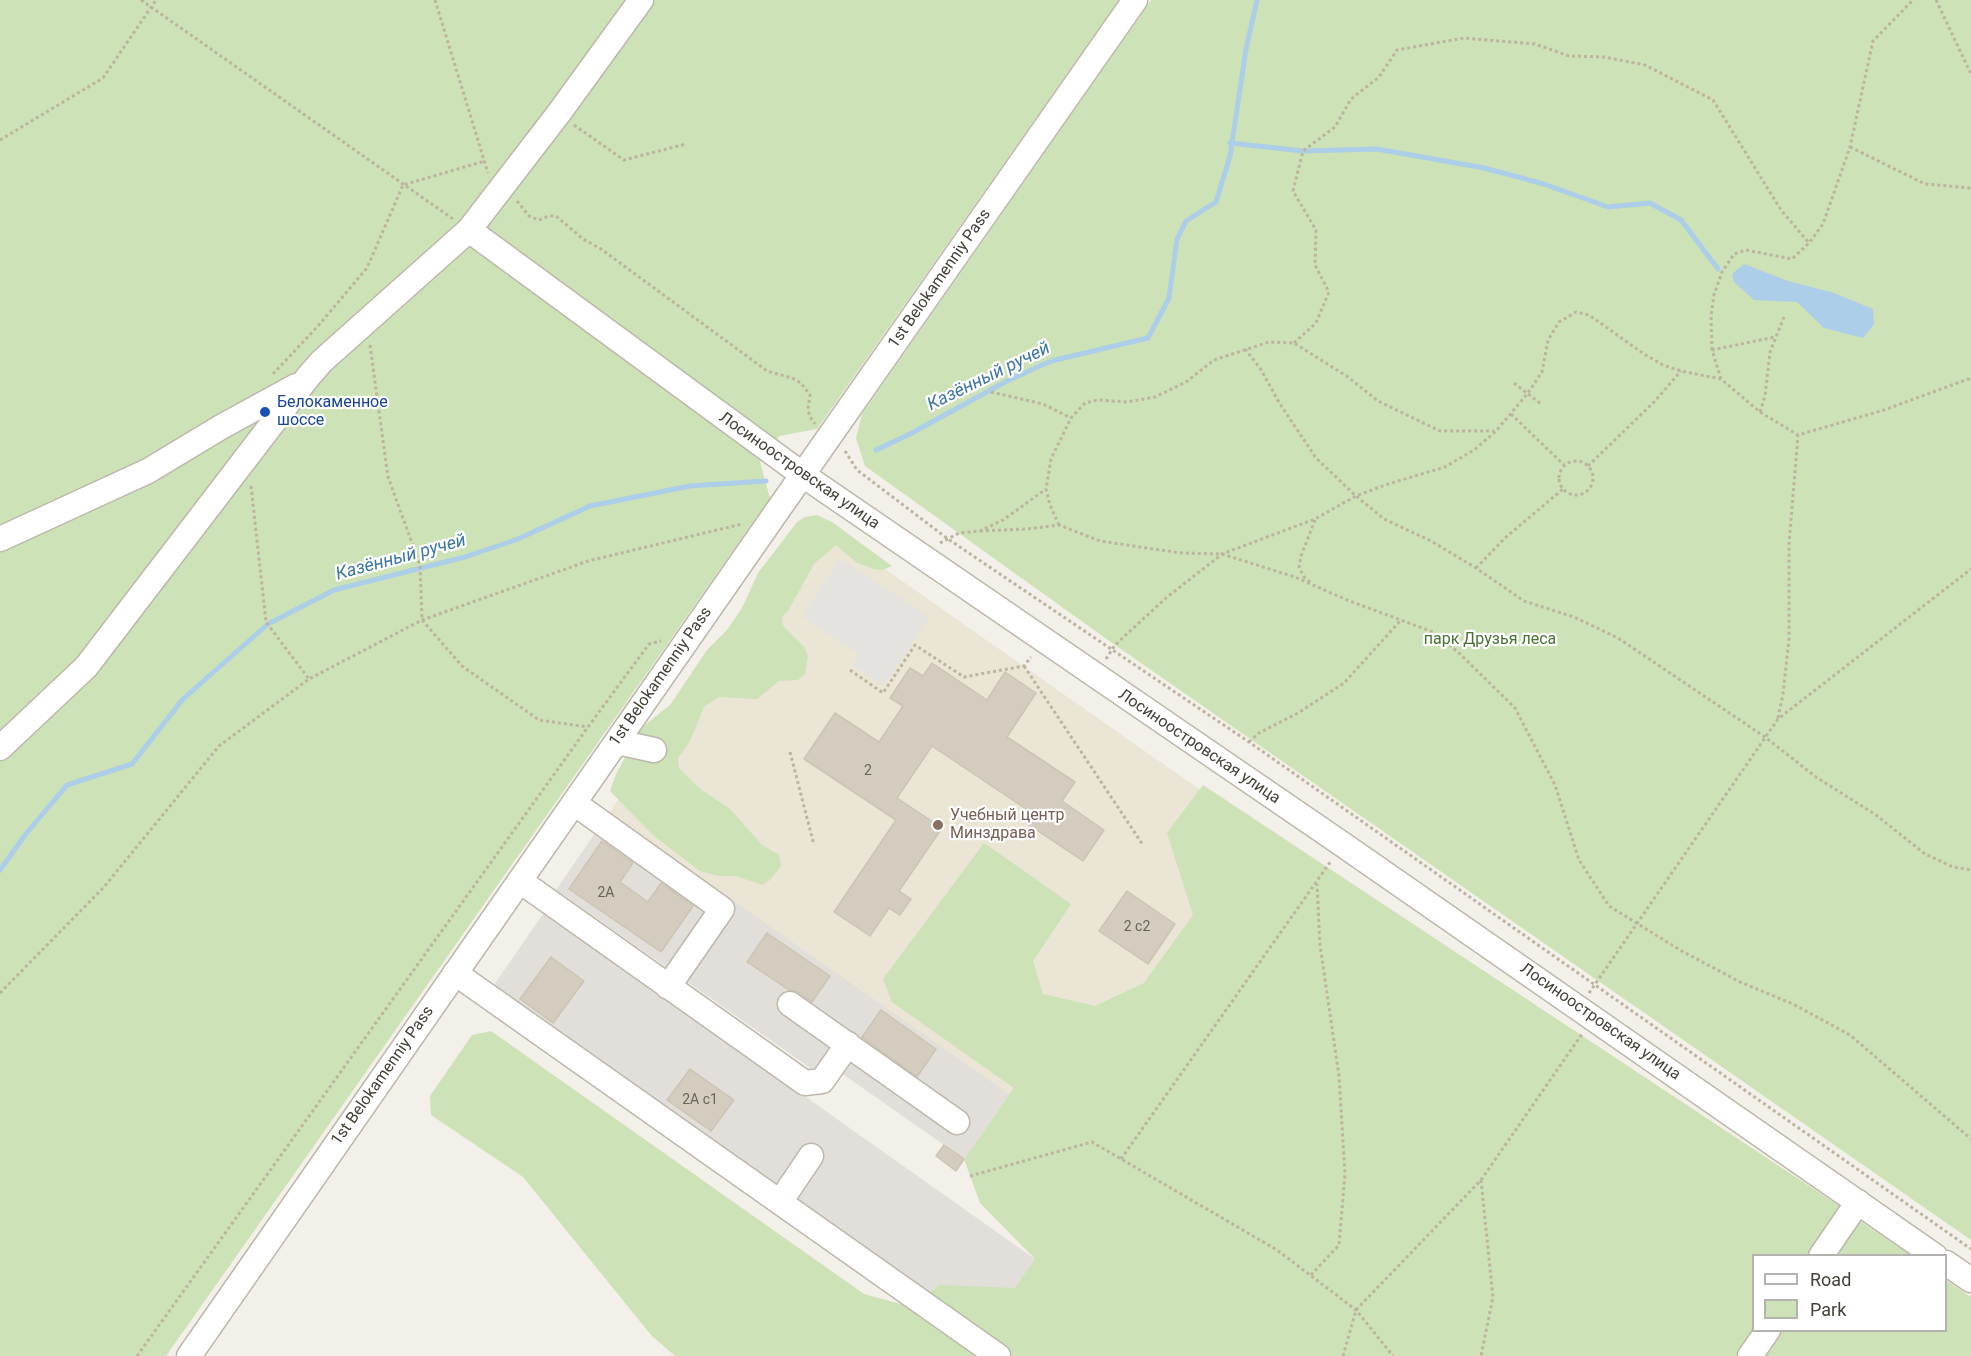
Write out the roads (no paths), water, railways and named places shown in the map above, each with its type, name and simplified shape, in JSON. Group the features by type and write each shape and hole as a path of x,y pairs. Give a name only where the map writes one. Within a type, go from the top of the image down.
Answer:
{"street":[{"path":"0,748 87,667 308,376 469,230 641,0"},
{"name":"1st Belokamenniy Pass","path":"189,1356 1135,0"},
{"name":"Лосиноостровская улица","path":"469,230 803,475 1342,844 1932,1254"},
{"path":"0,539 148,471 296,386 308,376"},
{"path":"616,742 654,750"},
{"path":"574,803 722,909 668,987"},
{"path":"520,881 805,1083 822,1081 848,1044"},
{"path":"455,973 998,1356"},
{"path":"790,1004 957,1122"},
{"path":"780,1202 811,1156"},
{"path":"1822,1254 1858,1202"},
{"path":"1947,1264 1971,1280"},
{"path":"1750,1356 1767,1332"}],"water":[{"path":"1744,264 1788,281 1834,293 1873,309 1874,324 1863,338 1824,328 1797,302 1754,300 1734,282 1732,274"}],"waterway":[{"name":"Казённый ручей","path":"876,450 1005,382 1051,361 1148,338 1169,298 1177,239 1186,221 1216,202 1230,156 1246,49 1257,0"},
{"path":"1230,143 1303,151 1377,149 1484,168 1544,184 1608,207 1650,203 1681,220 1718,269"},
{"name":"Казённый ручей","path":"0,870 25,835 67,785 132,764 183,699 268,624 334,590 465,557 518,539 590,506 690,486 766,481"}],"place":[{"name":"Белокаменное шоссе","path":"265,412"},
{"name":"Учебный центр Минздрава","path":"938,825"}],"park label":[{"name":"парк Друзья леса","path":"1490,640"}]}
